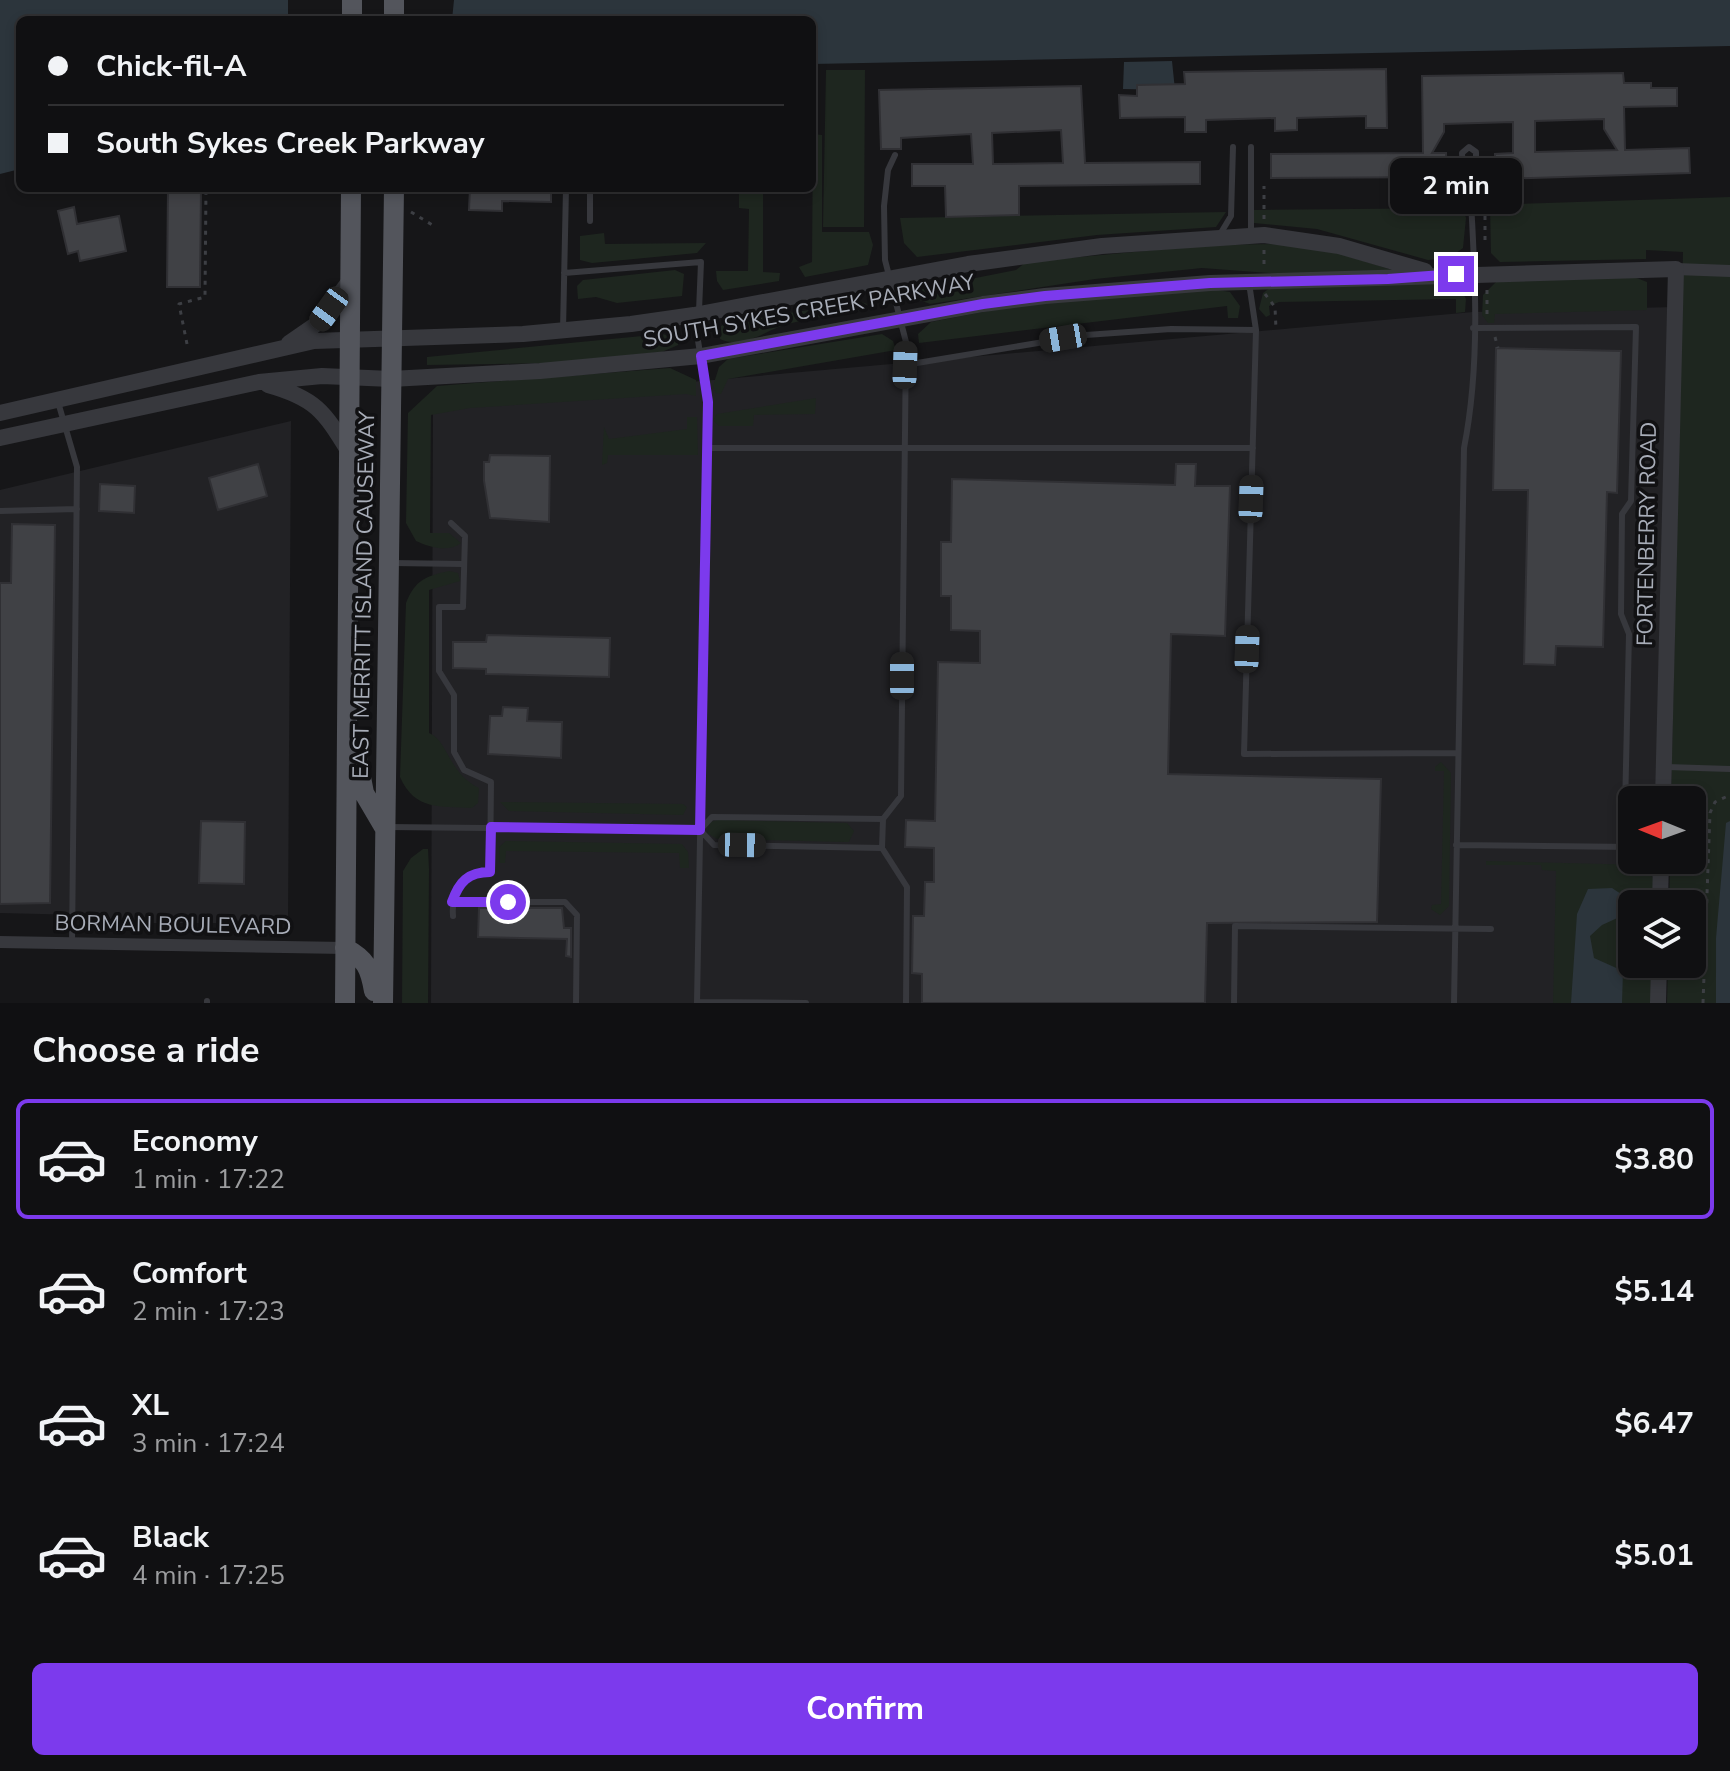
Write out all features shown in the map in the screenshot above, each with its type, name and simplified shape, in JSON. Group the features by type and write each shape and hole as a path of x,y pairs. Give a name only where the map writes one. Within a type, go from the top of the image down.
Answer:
{"main road":[{"name":"EAST MERRITT ISLAND CAUSEWAY","path":"345,1003 351,192"},
{"name":"EAST MERRITT ISLAND CAUSEWAY","path":"383,1003 394,192"},
{"path":"349,680 358,769 364,793 384,827"},
{"path":"345,948 362,957 370,969 376,1003"}],"street":[{"name":"SOUTH SYKES CREEK PARKWAY","path":"285,346 392,336 563,330 697,315 891,277 1059,251 1219,236 1258,235 1339,246 1438,274"},
{"name":"SOUTH SYKES CREEK PARKWAY","path":"0,438 259,382 322,376 391,379 540,371 701,356 1045,296 1438,274 1676,269 1730,271"},
{"name":"FORTENBERRY ROAD","path":"1663,786 1676,269"},
{"path":"0,413 285,346 318,323 351,279"},
{"path":"259,382 296,393 318,405 349,452"},
{"name":"BORMAN BOULEVARD","path":"0,942 345,948"},
{"path":"1658,1003 1659,978"}],"lane":[{"path":"1469,145 1476,152 1476,177 1470,181 1463,176 1462,153 1469,145"},
{"path":"1219,236 1231,216 1233,147"},
{"path":"1251,147 1258,235"},
{"path":"895,155 888,170 884,196 885,260 906,342 901,796 883,819 882,848 907,887 906,1003"},
{"path":"1454,1003 1464,448 1471,409 1473,328 1470,181"},
{"path":"563,330 566,192"},
{"path":"590,192 590,221"},
{"path":"564,273 701,262 697,315 708,402 708,448 697,1003 806,1003"},
{"path":"1257,282 1244,754 1458,753"},
{"path":"1473,328 1636,327 1631,501 1622,514 1621,614 1629,634 1626,786"},
{"path":"905,365 1086,335 1171,329 1256,330"},
{"path":"57,400 77,467 72,944"},
{"path":"708,448 1253,448"},
{"path":"0,511 77,509"},
{"path":"451,523 465,536 463,607 439,607 439,671 454,695 454,752 464,770 491,782 490,872 474,872 464,879 452,902 453,916"},
{"path":"388,563 463,564"},
{"path":"1664,767 1730,769"},
{"path":"700,830 712,817 883,819"},
{"path":"384,827 700,830 714,845 882,848"},
{"path":"1456,845 1618,847"},
{"path":"452,902 565,902 577,915 576,1003"},
{"path":"1234,1003 1235,926 1491,929"}],"path":[{"path":"1485,184 1485,244"},
{"path":"1264,186 1258,235 1257,282 1265,298 1275,307 1276,329"},
{"path":"187,344 179,304 205,297 206,192"},
{"path":"412,204 411,213 434,226"},
{"path":"1487,290 1487,314"},
{"path":"1494,333 1498,348"},
{"path":"1703,1003 1710,813 1715,802 1730,795"}],"shaded area":[{"path":"0,0 288,0 288,16 16,16 16,170 0,174"},
{"path":"454,0 1730,0 1730,46 816,64 816,16 452,16"},
{"path":"1172,61 1175,90 1123,89 1124,62"},
{"path":"826,70 865,70 864,227 823,227"},
{"path":"816,134 822,135 822,232 869,232 873,245 868,265 805,277 799,267 812,262"},
{"path":"739,192 763,192 763,272 780,273 779,281 723,290 717,281 716,271 748,271 749,209 739,208"},
{"path":"1730,197 1730,1003 1667,1003 1668,978 1706,978 1706,890 1669,890 1670,874 1706,874 1706,786 1671,786 1683,252 1646,250 1646,259 1500,262 1491,253 1490,205"},
{"path":"1463,208 1466,218 1463,248 1449,258 1428,260 1317,229 1254,223 1254,210"},
{"path":"1226,212 1216,227 1097,235 917,257 904,243 900,218"},
{"path":"604,233 605,244 706,243 697,253 592,263 580,260 580,236"},
{"path":"1280,244 1341,254 1399,272 1282,274 1202,268 1095,279 930,304 917,299 920,289 1016,270 1026,262 1209,245"},
{"path":"675,270 684,274 682,296 617,303 596,297 578,299 577,286 583,280"},
{"path":"1634,277 1647,282 1647,310 1495,314 1494,323 1488,323 1482,315 1483,295 1497,281"},
{"path":"1445,282 1460,287 1466,299 1465,312 1456,313 1456,299 1279,302 1269,306 1270,315 1266,317 1259,309 1263,293 1271,287"},
{"path":"1211,289 1230,292 1240,306 1238,318 1228,318 1227,306 919,343 918,334 931,322 993,310 1100,296"},
{"path":"844,295 867,304 864,310 791,323 744,341 720,339 721,326 728,322 816,309 829,299"},
{"path":"1675,307 1663,786 1618,786 1618,874 1661,874 1660,890 1618,890 1618,978 1641,978 1658,1003 431,1003 433,410 467,402 1473,312"},
{"path":"663,334 679,341 678,345 662,352 551,363 427,365 427,357"},
{"path":"882,334 893,341 896,350 728,379 721,394 716,393 713,386 719,367 728,359"},
{"path":"670,368 696,380 696,396 686,394 470,408 431,415 430,533 449,533 461,543 444,548 416,541 406,523 408,413 437,386"},
{"path":"816,398 815,414 754,415 753,426 719,426 713,420 717,414"},
{"path":"687,417 697,417 698,455 608,455 607,463 602,465 604,427 609,439 687,429"},
{"path":"291,421 288,923 91,923 82,915 0,913 0,490"},
{"path":"449,571 458,573 460,581 429,590 429,733 440,742 461,774 479,788 478,803 472,808 439,806 421,801 406,788 400,777 406,603 422,580"},
{"path":"1441,762 1451,773 1449,906 1440,915 1431,909 1432,905 1441,904 1444,771 1435,771 1435,767"},
{"path":"500,802 683,804 687,807 683,815 509,811"},
{"path":"1730,821 1730,1003 1716,1003 1716,938 1726,823"},
{"path":"710,822 847,823 854,831 849,842 717,839 707,833"},
{"path":"506,841 682,844 688,852 689,868 680,868 679,853 506,851 505,863 500,863 499,847"},
{"path":"428,849 429,869 428,1003 402,1003 403,871 411,858"},
{"path":"1486,861 1618,864 1618,874 1650,874 1655,881 1655,890 1618,890 1618,978 1653,978 1652,1003 1553,1003 1556,871 1542,870 1541,865 1486,865"},
{"path":"1612,888 1618,892 1618,918 1602,925 1590,936 1594,958 1618,969 1618,978 1623,978 1622,1003 1571,1003 1577,914 1588,889"}],"building":[{"path":"1386,69 1387,128 1366,128 1366,116 1297,118 1297,130 1275,131 1275,118 1206,120 1206,132 1185,132 1185,117 1120,118 1119,95 1137,96 1137,85 1185,84 1184,72"},
{"path":"1623,73 1624,83 1651,83 1651,88 1677,88 1677,106 1624,107 1625,150 1689,148 1690,173 1496,179 1487,175 1487,164 1495,164 1495,154 1513,153 1513,122 1444,124 1444,132 1432,153 1446,153 1447,177 1271,178 1271,154 1423,153 1422,76","holes":["1604,119 1604,129 1617,150 1535,152 1535,121"]},
{"path":"1081,86 1085,163 1200,162 1200,184 1019,186 1019,215 946,217 945,186 912,186 912,164 973,164 971,134 901,138 901,149 881,149 879,90","holes":["1061,130 1063,163 993,164 992,133"]},
{"path":"168,192 201,192 200,287 167,287"},
{"path":"470,192 551,192 551,202 502,201 502,211 469,210"},
{"path":"74,207 77,224 119,216 126,251 80,261 78,251 68,254 58,211"},
{"path":"1496,348 1621,351 1617,493 1607,492 1603,647 1556,646 1555,665 1524,664 1528,490 1493,490"},
{"path":"490,455 550,456 549,522 490,518 484,462 489,462"},
{"path":"258,464 267,496 218,510 209,478"},
{"path":"1176,464 1196,464 1195,486 1230,486 1225,636 1171,634 1168,774 1381,779 1377,922 1207,923 1205,1003 922,1003 922,974 912,973 913,916 924,916 925,882 934,882 934,848 905,847 906,820 935,821 938,662 980,663 980,631 951,630 951,596 941,596 941,542 951,542 952,479 1175,485"},
{"path":"100,484 135,486 134,513 99,511"},
{"path":"12,524 55,525 50,903 0,904 0,583 11,583"},
{"path":"487,635 610,638 609,677 486,674 486,669 453,668 453,642 486,642"},
{"path":"503,707 528,708 527,721 562,722 561,758 488,754 490,716 502,716"},
{"path":"201,821 245,822 244,884 199,883"},
{"path":"479,908 562,908 564,928 571,928 571,957 566,956 567,939 478,937"}],"route":[{"path":"508,902 452,902 457,887 464,879 474,872 490,872 491,827 700,830 708,402 701,356 983,304 1045,296 1210,283 1388,279 1456,274"}]}
